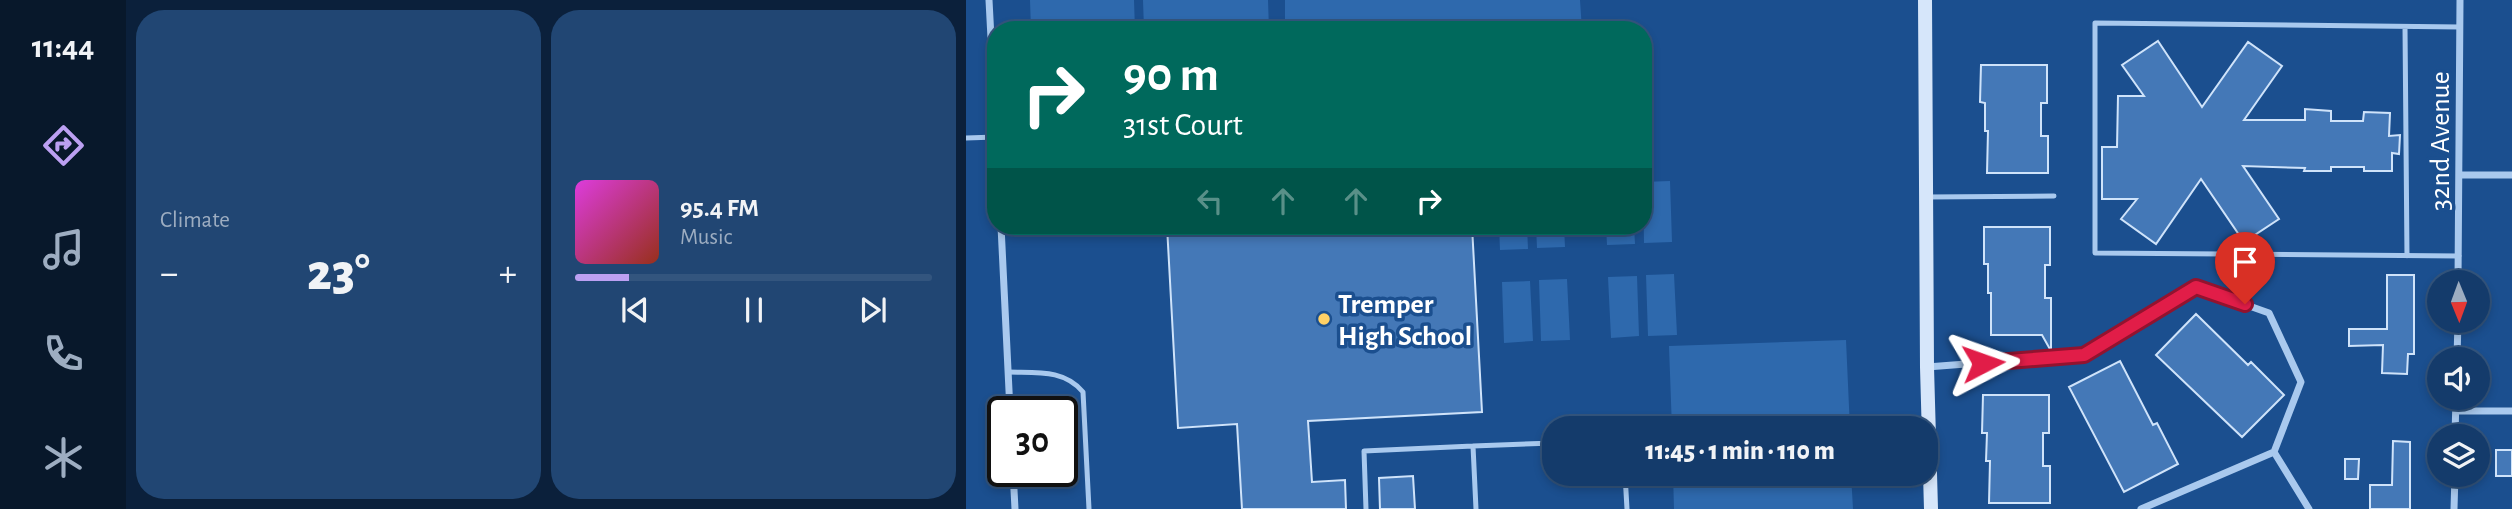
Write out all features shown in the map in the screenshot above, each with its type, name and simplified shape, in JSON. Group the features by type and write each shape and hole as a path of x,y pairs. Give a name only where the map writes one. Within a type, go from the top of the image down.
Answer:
{"street":[{"path":"989,0 990,21"},
{"path":"1925,0 1927,367 1931,509"},
{"name":"32nd Avenue","path":"2458,270 2460,0"},
{"path":"2460,175 2512,175"},
{"path":"1001,235 1009,396"},
{"path":"1927,367 2084,355 2196,287 2269,313 2301,382 2274,452 2142,509"},
{"path":"2455,424 2456,411 2512,411"},
{"path":"2274,452 2309,509"},
{"path":"1014,487 1016,509"},
{"path":"2454,509 2455,487"}],"lane":[{"path":"2459,256 2095,253 2095,23 2460,27"},
{"path":"2405,27 2407,256"},
{"path":"966,138 987,136"},
{"path":"1926,197 2054,196"},
{"path":"1008,372 1051,373 1074,381 1083,392 1088,509"},
{"path":"1366,509 1364,451 1542,443"},
{"path":"1473,446 1476,509"},
{"path":"1626,486 1627,509"}],"shaded area":[{"path":"1030,0 1134,0 1135,21 1031,21"},
{"path":"1143,0 1268,0 1269,21 1144,21"},
{"path":"1285,0 1580,0 1581,21 1285,21"},
{"path":"1670,181 1672,242 1644,243 1644,235 1652,235 1652,182"},
{"path":"1499,235 1527,235 1528,249 1500,250"},
{"path":"1536,235 1564,235 1565,247 1537,248"},
{"path":"1606,235 1634,235 1635,244 1607,245"},
{"path":"1674,274 1677,335 1648,336 1646,275"},
{"path":"1637,276 1639,336 1611,338 1608,277"},
{"path":"1567,279 1570,340 1541,341 1539,280"},
{"path":"1530,281 1533,341 1504,343 1502,282"},
{"path":"1846,340 1849,416 1672,416 1669,346"},
{"path":"1673,486 1852,486 1853,509 1674,509"}],"building":[{"path":"2158,41 2202,107 2248,42 2282,66 2244,120 2305,120 2305,109 2331,111 2331,121 2363,121 2364,112 2390,113 2389,136 2400,135 2399,154 2392,153 2392,171 2364,171 2364,167 2331,167 2331,171 2304,171 2305,168 2243,166 2279,219 2244,242 2201,179 2156,244 2121,219 2137,199 2102,199 2102,147 2117,147 2118,96 2144,96 2122,65"},
{"path":"1981,65 2047,65 2047,103 2041,103 2041,136 2048,136 2048,173 1987,173 1988,131 1985,131 1985,103 1980,102"},
{"path":"1984,227 2050,227 2050,265 2045,265 2045,298 2051,298 2051,351 2042,335 1991,335 1991,293 1988,293 1988,264 1984,264"},
{"name":"Tremper High School","path":"1167,235 1472,235 1482,412 1308,421 1312,482 1345,480 1346,509 1242,509 1237,424 1178,428"},
{"path":"2387,275 2414,275 2414,354 2408,354 2407,374 2382,373 2383,345 2349,346 2349,329 2387,329"},
{"path":"2196,314 2248,365 2251,362 2284,395 2242,437 2156,355"},
{"path":"2120,361 2153,425 2157,423 2178,464 2124,492 2069,387"},
{"path":"1983,395 2049,395 2049,433 2043,433 2043,466 2050,466 2050,503 1989,503 1990,461 1986,461 1987,433 1982,433"},
{"path":"2393,441 2410,442 2410,509 2370,509 2370,485 2392,485"},
{"path":"2496,450 2512,450 2512,476 2496,476"},
{"path":"2345,459 2359,459 2358,479 2345,479"},
{"path":"1413,476 1415,509 1380,509 1379,478"}],"place":[{"name":"Tremper High School","path":"1324,319"}],"route":[{"path":"1983,363 2084,355 2196,287 2245,304"}]}
